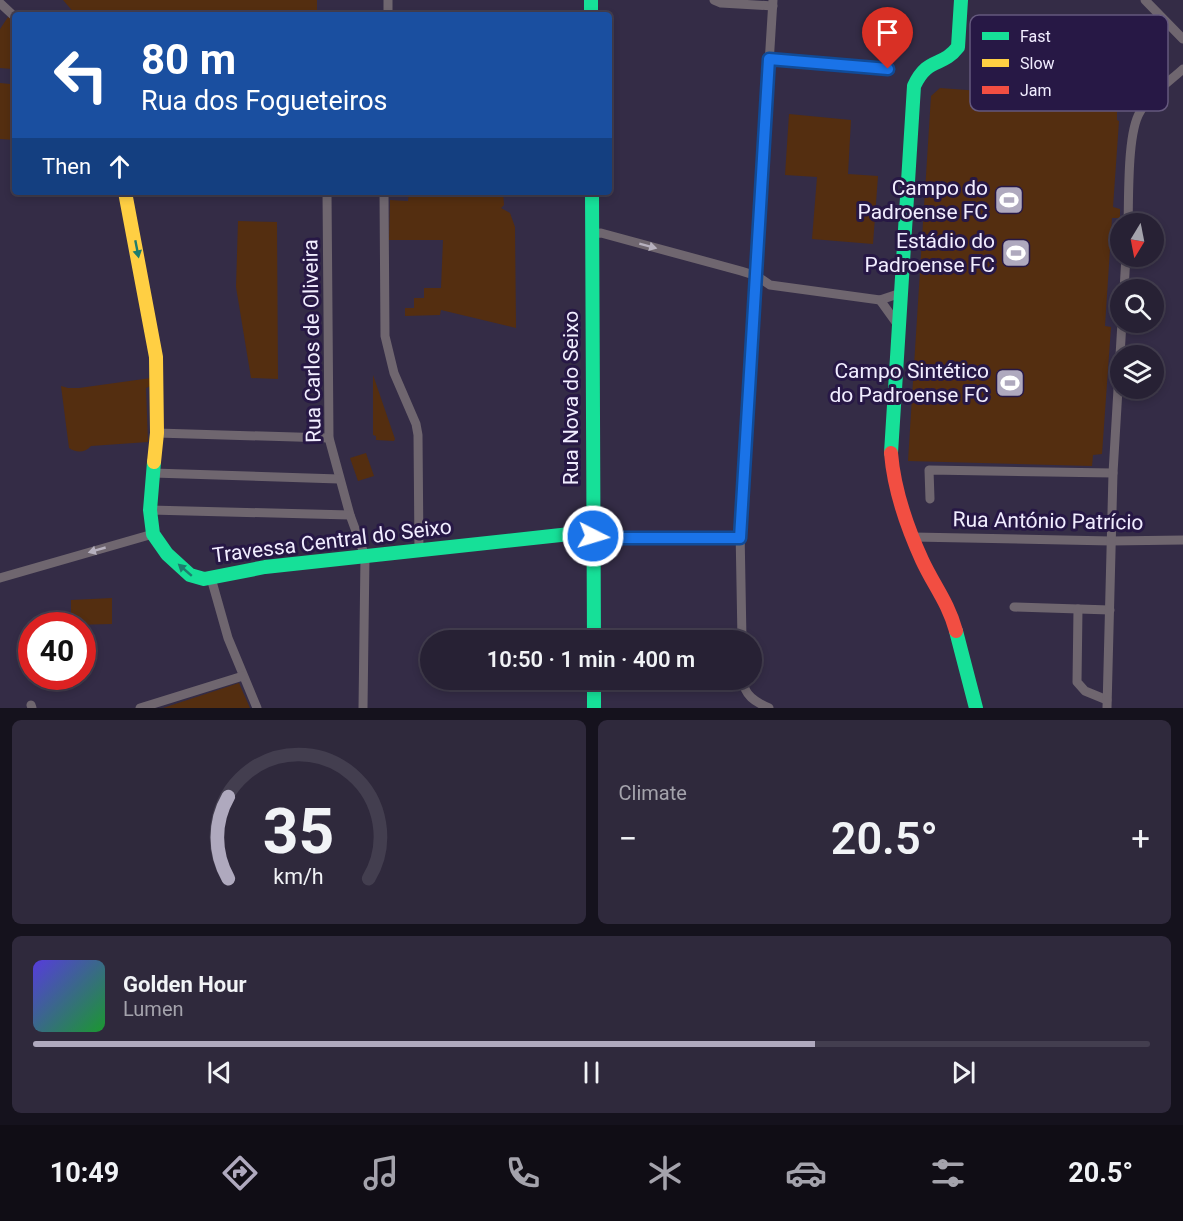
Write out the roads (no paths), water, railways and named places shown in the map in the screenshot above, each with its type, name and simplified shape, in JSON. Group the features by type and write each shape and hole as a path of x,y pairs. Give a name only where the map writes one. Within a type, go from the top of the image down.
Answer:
{"street":[{"path":"714,0 721,3 773,3 740,538 742,630"},
{"path":"961,0 958,46 949,57 925,66 914,86 891,454 895,480 913,537 922,560 950,610 976,708"},
{"path":"1145,0 1160,15"},
{"path":"0,3 12,14"},
{"path":"1168,24 1183,39"},
{"path":"769,59 888,69"},
{"path":"1168,84 1183,69"},
{"path":"1129,213 1132,151 1136,123 1141,111"},
{"path":"0,578 153,534 150,510 157,433 156,357 126,195"},
{"name":"Rua Carlos de Oliveira","path":"327,195 329,438 339,479 365,556"},
{"path":"384,195 385,336 394,373 416,423 418,435 419,552"},
{"name":"Rua Nova do Seixo","path":"592,195 594,630"},
{"path":"591,234 601,234 757,276 770,285 880,300 901,293"},
{"path":"880,300 899,328"},
{"path":"1078,609 1077,682 1085,691 1107,704 1113,473 1121,333"},
{"path":"157,433 329,438"},
{"path":"930,499 928,470 1113,473"},
{"path":"153,473 339,479"},
{"path":"150,510 350,515"},
{"name":"Travessa Central do Seixo","path":"153,534 167,554 190,575 199,578 211,578 265,567 570,534 614,538 740,538"},
{"name":"Rua António Patrício","path":"913,537 1183,540"},
{"path":"363,708 365,556"},
{"path":"211,578 228,638 257,708"},
{"path":"1014,607 1110,610"},
{"path":"140,708 243,676"},
{"path":"594,690 594,708"},
{"path":"746,690 753,701 769,708"}],"place":[{"name":"Campo do Padroense FC","path":"1009,200"},
{"name":"Estádio do Padroense FC","path":"1016,253"},
{"name":"Campo Sintético do Padroense FC","path":"1010,383"}]}
